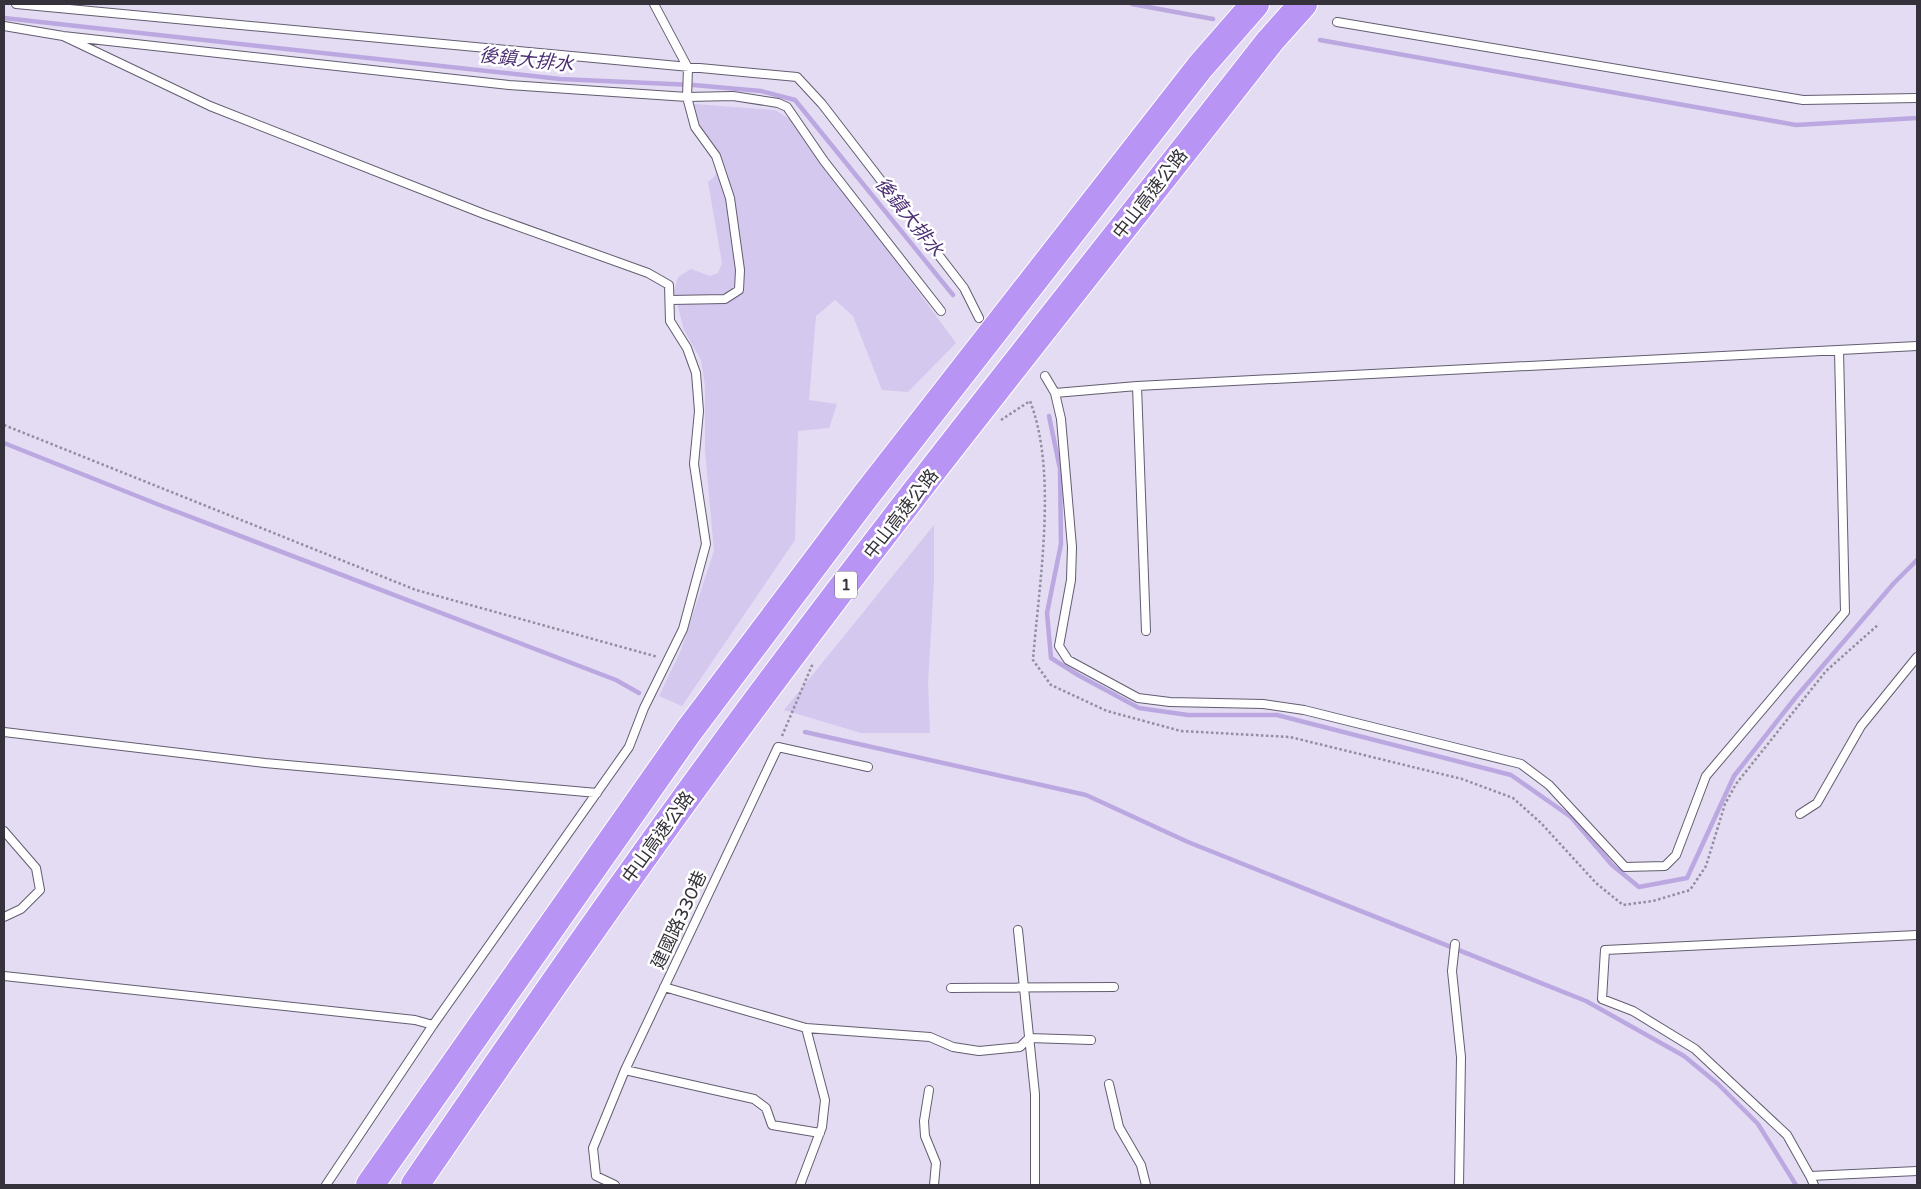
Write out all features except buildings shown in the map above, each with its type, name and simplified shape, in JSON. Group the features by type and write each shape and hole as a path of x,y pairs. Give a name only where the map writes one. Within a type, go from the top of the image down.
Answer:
{"highway":[{"name":"中山高速公路","path":"370,1185 688,732 868,494 1200,68 1255,4"},
{"name":"中山高速公路","path":"415,1185 558,977 719,752 888,530 1258,56 1303,4"}],"lane":[{"path":"16,4 688,71 797,77 822,104 964,288 978,318"},
{"path":"654,4 688,71 687,94 695,127 716,156 730,198 740,270 739,290 725,300 670,300"},
{"path":"1337,22 1803,100 1917,98"},
{"path":"4,26 63,36 509,85 733,96 778,103 788,107 824,161 941,311"},
{"path":"63,36 210,106 484,214 648,273 669,285 670,321 687,348 696,373 699,411 694,464 706,544 683,629 669,660 644,708 629,747 433,1025 326,1185"},
{"path":"1055,393 1137,386 1917,346"},
{"path":"1045,376 1055,393 1061,419 1072,547 1071,580 1059,646 1068,660 1138,698 1170,702 1263,704 1304,710 1521,764 1549,786 1625,867 1637,868 1665,866 1676,855 1706,776 1845,612 1839,351"},
{"path":"1137,386 1146,631"},
{"path":"1800,814 1817,803 1861,726 1917,657"},
{"path":"4,732 265,763 598,793"},
{"path":"778,747 868,767"},
{"name":"建國路330巷","path":"615,1185 596,1176 593,1148 625,1070 778,747"},
{"path":"4,831 36,868 40,890 21,909 4,917"},
{"path":"1018,930 1034,1094 1035,1185"},
{"path":"1814,1185 1787,1135 1695,1049 1633,1011 1602,999 1605,950 1917,935"},
{"path":"1454,944 1452,971 1461,1057 1459,1185"},
{"path":"4,976 415,1020 433,1025"},
{"path":"664,987 806,1028 930,1038 953,1046 979,1051 1020,1047 1029,1038 1091,1040"},
{"path":"951,988 1114,987"},
{"path":"800,1185 820,1133 825,1100 806,1028"},
{"path":"625,1070 754,1099 766,1108 772,1125 820,1133"},
{"path":"1108,1084 1119,1126 1141,1165 1146,1185"},
{"path":"929,1090 924,1121 925,1136 936,1163 934,1185"},
{"path":"1810,1176 1917,1171"}],"path":[{"path":"1000,420 1030,401 1036,415 1042,448 1044,546 1033,660 1051,685 1107,711 1181,730 1290,736 1462,779 1513,798 1541,823 1596,883 1623,905 1653,901 1690,890 1706,866 1725,804 1736,784 1826,671 1879,624"},
{"path":"4,425 416,590 669,660"},
{"path":"778,747 814,662"}],"shaded area":[{"path":"694,104 775,110 793,121 956,343 908,392 882,390 853,316 835,300 816,316 809,400 837,404 829,428 798,431 795,540 682,706 659,696 681,650 714,551 705,451 705,386 701,360 684,330 674,291 678,277 691,269 710,276 718,273 722,263 708,182 715,176 718,164 691,114"},
{"path":"934,525 934,581 928,683 930,733 861,733 784,710"}],"waterway":[{"path":"1132,4 1213,19"},
{"name":"後鎮大排水","path":"4,18 560,79 693,85 761,91 795,100 953,295"},
{"path":"1320,40 1796,125 1917,118"},
{"path":"1049,416 1060,469 1061,544 1047,613 1051,658 1139,708 1188,715 1277,715 1511,775 1571,817 1612,865 1639,887 1687,878 1734,776 1796,697 1894,583 1917,560"},
{"path":"4,443 162,506 616,680 639,693"},
{"path":"805,732 1086,795 1188,842 1586,1001 1684,1056 1718,1084 1758,1124 1796,1185"}]}
